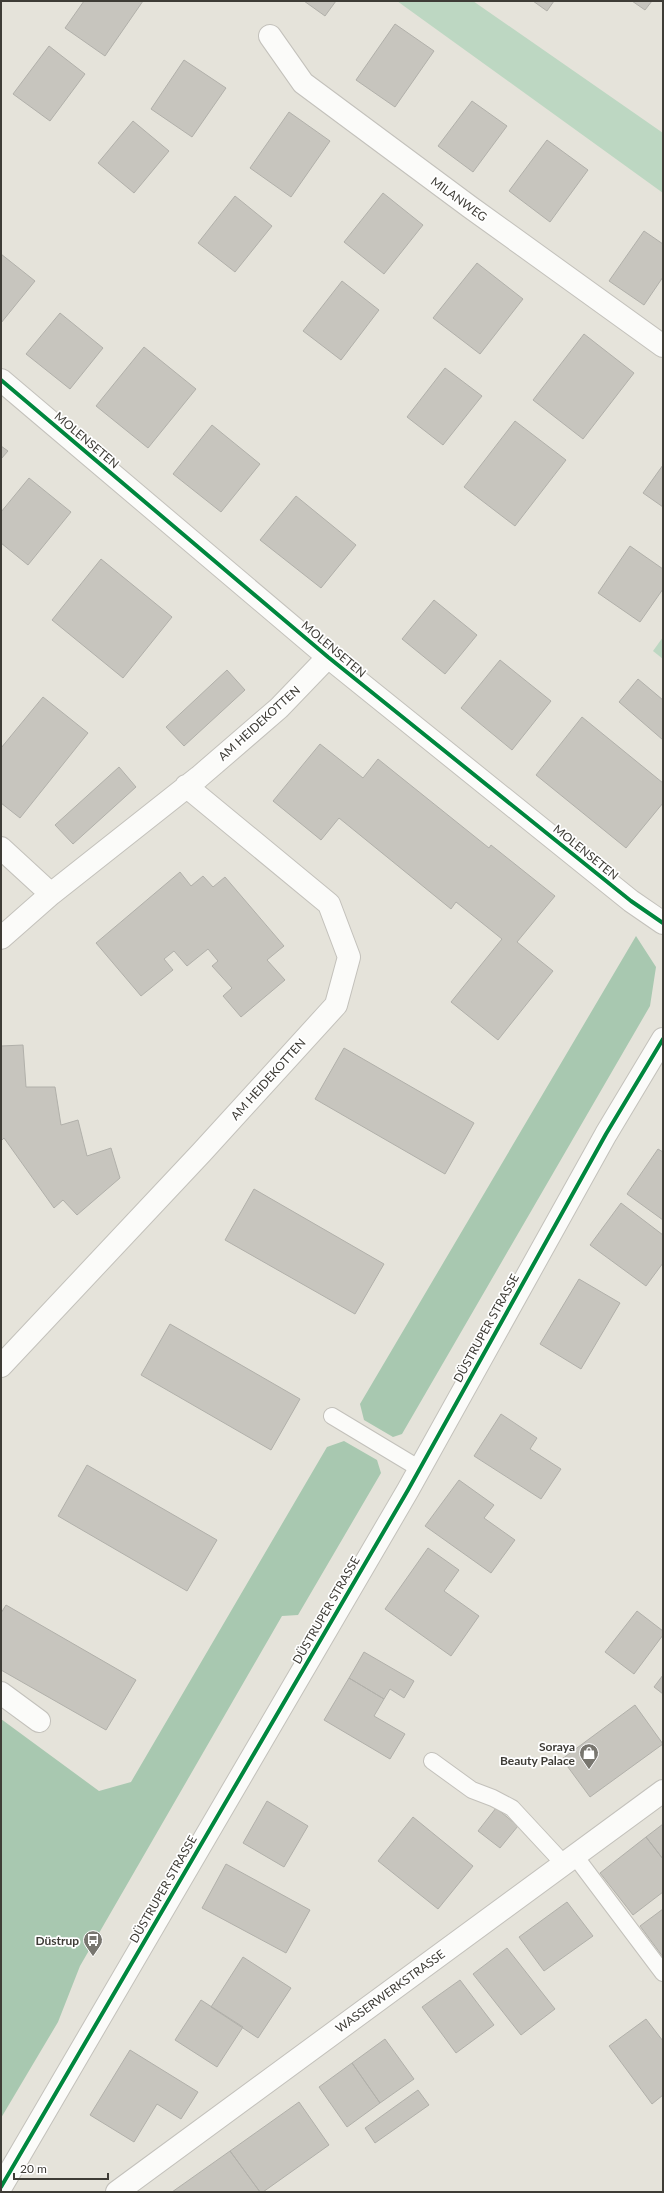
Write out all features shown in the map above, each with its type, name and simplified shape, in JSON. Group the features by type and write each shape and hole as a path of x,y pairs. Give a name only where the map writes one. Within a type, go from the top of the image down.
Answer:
{"street":[{"name":"MILANWEG","path":"270,36 303,83 470,207 663,346"},
{"name":"MOLENSETEN","path":"1,380 328,657 632,901 663,923"},
{"name":"AM HEIDEKOTTEN","path":"1,938 51,894 186,786 279,708 328,657"},
{"name":"AM HEIDEKOTTEN","path":"1,1366 202,1152 336,1005 349,956 328,904 186,786"},
{"path":"1,848 51,894"},
{"name":"DÜSTRUPER STRASSE","path":"1,2187 420,1469 606,1134 663,1039"},
{"path":"1,1692 39,1721"},
{"name":"WASSERWERKSTRASSE","path":"126,2189 663,1791"}],"lane":[{"path":"332,1416 420,1469"},
{"path":"432,1761 472,1790 493,1798 512,1808 570,1860 663,1973"}],"green space":[{"path":"397,1 473,1 663,133 663,193"},
{"path":"663,637 663,659 653,651"},
{"path":"636,936 656,967 650,1006 402,1434 393,1437 364,1420 360,1404"},
{"path":"344,1441 377,1460 381,1473 298,1615 282,1616 80,1966 58,2022 1,2118 1,1719 99,1791 131,1782 327,1447"}],"building":[{"path":"84,1 143,1 105,56 65,28"},
{"path":"304,1 336,1 325,16"},
{"path":"533,1 554,1 547,11"},
{"path":"632,1 652,1 645,10"},
{"path":"395,24 434,51 395,107 356,80"},
{"path":"49,46 85,74 50,121 13,94"},
{"path":"184,60 226,88 192,137 151,109"},
{"path":"472,101 507,126 473,172 438,146"},
{"path":"289,112 330,141 291,197 250,168"},
{"path":"133,121 169,151 134,193 98,163"},
{"path":"547,140 588,170 550,222 509,191"},
{"path":"383,193 423,225 384,274 344,242"},
{"path":"235,196 272,226 235,272 198,243"},
{"path":"644,231 663,244 663,277 644,305 609,281"},
{"path":"1,254 35,281 1,323"},
{"path":"477,263 523,299 480,354 433,318"},
{"path":"342,281 379,310 341,360 303,331"},
{"path":"60,313 103,348 70,389 26,354"},
{"path":"584,334 634,373 583,439 533,400"},
{"path":"144,347 196,389 148,448 96,406"},
{"path":"445,368 482,396 443,445 407,417"},
{"path":"515,421 566,460 515,526 464,487"},
{"path":"212,425 260,464 221,512 173,474"},
{"path":"1,446 8,451 1,459"},
{"path":"663,465 663,507 643,493"},
{"path":"29,478 71,512 28,565 1,543 1,512"},
{"path":"296,496 356,545 321,588 260,540"},
{"path":"630,546 663,569 663,589 640,622 598,593"},
{"path":"101,559 172,617 123,678 52,620"},
{"path":"434,600 477,635 445,674 402,639"},
{"path":"500,660 551,701 512,750 461,708"},
{"path":"227,670 245,690 184,746 166,727"},
{"path":"638,679 663,700 663,740 619,702"},
{"path":"43,697 88,733 20,818 1,803 1,748"},
{"path":"582,717 663,783 663,803 626,848 536,775"},
{"path":"320,744 363,778 378,759 489,848 491,845 555,896 517,942 553,971 498,1040 451,1002 502,939 456,902 451,909 339,818 321,840 273,801"},
{"path":"119,767 136,787 73,844 55,825"},
{"path":"180,872 191,886 203,876 213,887 225,877 284,946 267,960 285,980 241,1017 223,996 232,988 212,966 218,961 208,949 187,966 174,951 164,959 173,970 141,996 96,943"},
{"path":"23,1045 26,1087 55,1087 61,1125 78,1120 87,1156 111,1148 120,1178 77,1215 63,1200 54,1208 4,1138 1,1141 1,1046"},
{"path":"344,1048 474,1123 445,1174 315,1099"},
{"path":"658,1149 663,1152 663,1220 627,1194"},
{"path":"254,1189 384,1264 355,1314 225,1240"},
{"path":"621,1203 663,1235 663,1263 646,1286 590,1245"},
{"path":"579,1279 620,1303 581,1369 540,1344"},
{"path":"170,1324 300,1399 271,1450 141,1375"},
{"path":"501,1414 537,1438 530,1449 561,1469 541,1499 474,1456"},
{"path":"87,1465 217,1540 187,1591 58,1516"},
{"path":"459,1480 494,1505 484,1518 515,1540 491,1573 425,1526"},
{"path":"428,1548 459,1570 444,1591 479,1616 451,1656 385,1609"},
{"path":"6,1605 136,1680 106,1730 1,1670 1,1613"},
{"path":"637,1611 663,1631 663,1635 634,1674 605,1652"},
{"path":"364,1652 414,1681 404,1698 390,1689 384,1699 349,1678"},
{"path":"663,1675 663,1694 654,1687"},
{"path":"349,1678 384,1699 374,1716 405,1734 390,1759 324,1720"},
{"path":"635,1705 663,1744 590,1797 562,1759"},
{"path":"267,1801 308,1826 284,1867 243,1843"},
{"path":"496,1808 518,1826 500,1848 478,1831"},
{"path":"413,1817 473,1866 438,1909 378,1861"},
{"path":"663,1824 663,1859 646,1837"},
{"path":"646,1837 663,1859 663,1892 633,1915 600,1873"},
{"path":"226,1864 310,1910 286,1953 202,1908"},
{"path":"567,1902 593,1936 544,1971 519,1937"},
{"path":"663,1909 663,1957 640,1926"},
{"path":"507,1948 555,2009 521,2035 473,1974"},
{"path":"243,1957 291,1988 258,2038 211,2007"},
{"path":"460,1980 494,2025 456,2053 422,2007"},
{"path":"201,2000 243,2027 217,2067 175,2040"},
{"path":"646,2019 663,2041 663,2095 652,2104 609,2046"},
{"path":"385,2039 414,2079 380,2103 352,2063"},
{"path":"130,2050 198,2092 181,2119 157,2104 134,2142 90,2115"},
{"path":"352,2063 380,2103 347,2127 319,2087"},
{"path":"418,2090 429,2105 375,2143 365,2128"},
{"path":"299,2102 329,2145 263,2192 260,2192 230,2151"},
{"path":"230,2151 260,2192 172,2192"}],"cycle path":[{"path":"1,380 328,657 631,901 663,923"},
{"path":"1,2187 408,1490 606,1134 663,1039"}],"place":[{"name":"Soraya Beauty Palace","path":"589,1770"},
{"name":"Düstrup","path":"93,1957"}]}
